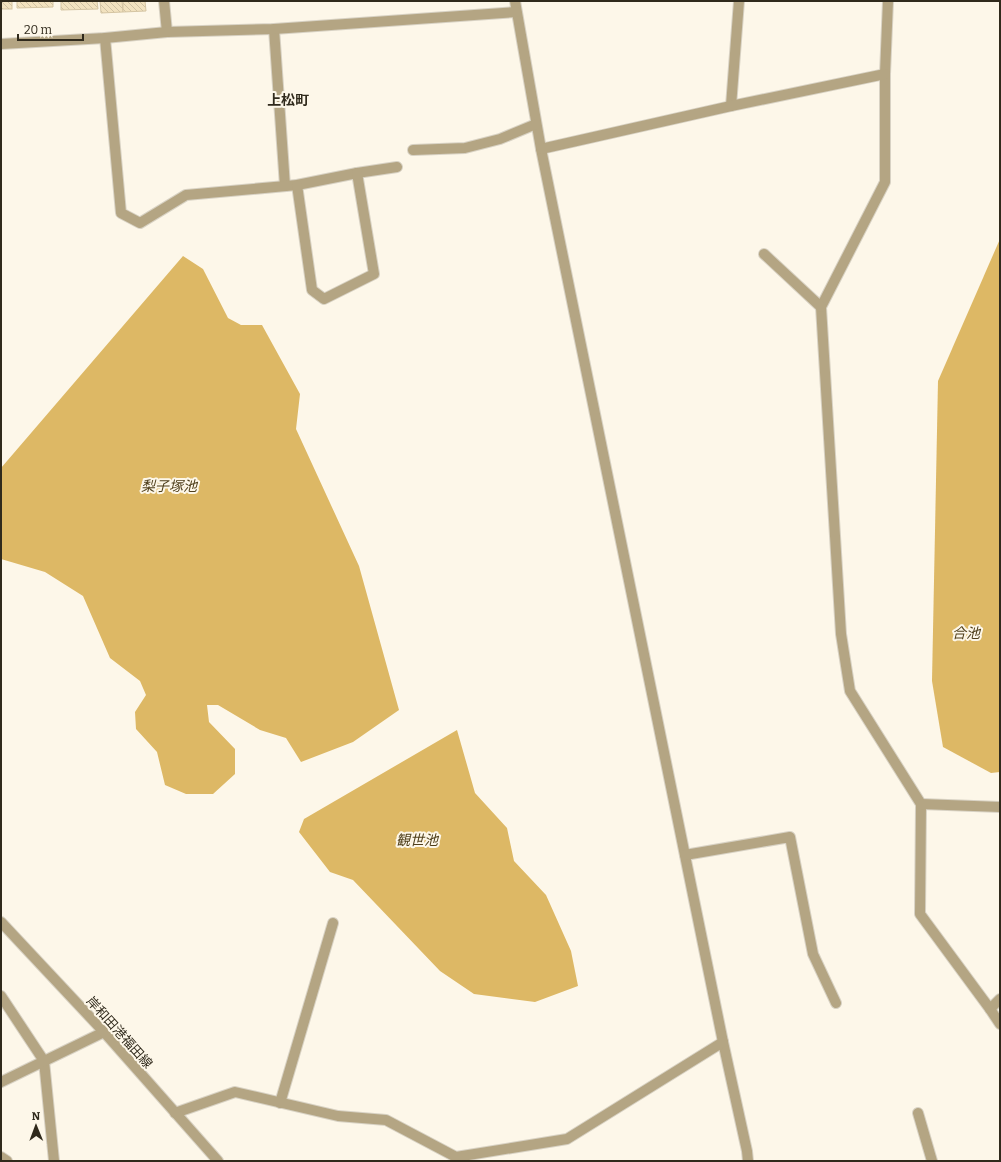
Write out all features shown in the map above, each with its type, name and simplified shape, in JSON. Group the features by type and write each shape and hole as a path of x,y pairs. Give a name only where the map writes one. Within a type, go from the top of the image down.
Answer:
{"street":[{"path":"164,1 167,32"},
{"path":"515,1 541,149 748,1161"},
{"path":"731,106 739,1"},
{"path":"888,1 885,74 885,182 821,307 840,634 850,691 921,804 920,914 1000,1024"},
{"path":"1,44 105,38 167,32 274,29 516,12"},
{"path":"274,29 285,186"},
{"path":"105,38 121,213 140,224 186,195 297,185 397,167"},
{"path":"541,149 731,106 885,74"},
{"path":"413,150 465,148 500,139 536,124"},
{"path":"297,185 312,290 324,299 374,274 357,173"},
{"path":"764,254 821,307"},
{"path":"921,804 1000,807"},
{"path":"685,855 790,837 813,954 836,1003"},
{"name":"岸和田港福田線","path":"1,923 104,1032 218,1161"},
{"path":"280,1103 333,923"},
{"path":"1,996 44,1061 54,1161"},
{"path":"990,1009 1000,999"},
{"path":"1,1082 104,1032"},
{"path":"175,1113 235,1092 338,1116 386,1120 456,1157 567,1139 723,1042"},
{"path":"918,1113 932,1161"},
{"path":"1,1157 7,1161"}],"water":[{"name":"合池","path":"1000,239 1000,772 991,773 943,747 932,681 938,381"},
{"name":"梨子塚池","path":"183,256 203,269 228,318 241,325 262,325 300,394 296,429 359,566 399,710 353,742 301,762 286,738 260,730 218,705 207,705 209,722 235,749 235,774 213,794 186,794 165,785 157,752 136,729 135,712 146,695 140,681 110,658 83,596 45,572 1,559 1,468"},
{"name":"観世池","path":"457,730 475,793 507,828 514,861 546,895 571,951 578,986 535,1002 474,994 440,971 353,880 330,872 299,832 304,819"}],"building":[{"path":"1,1 12,1 12,9 1,9"},
{"path":"17,1 53,1 53,7 17,8"},
{"path":"61,1 97,1 98,9 61,10"},
{"path":"100,1 122,1 123,12 101,13"},
{"path":"123,1 145,1 146,11 123,12"}],"district":[{"name":"上松町","path":"288,100"}]}
